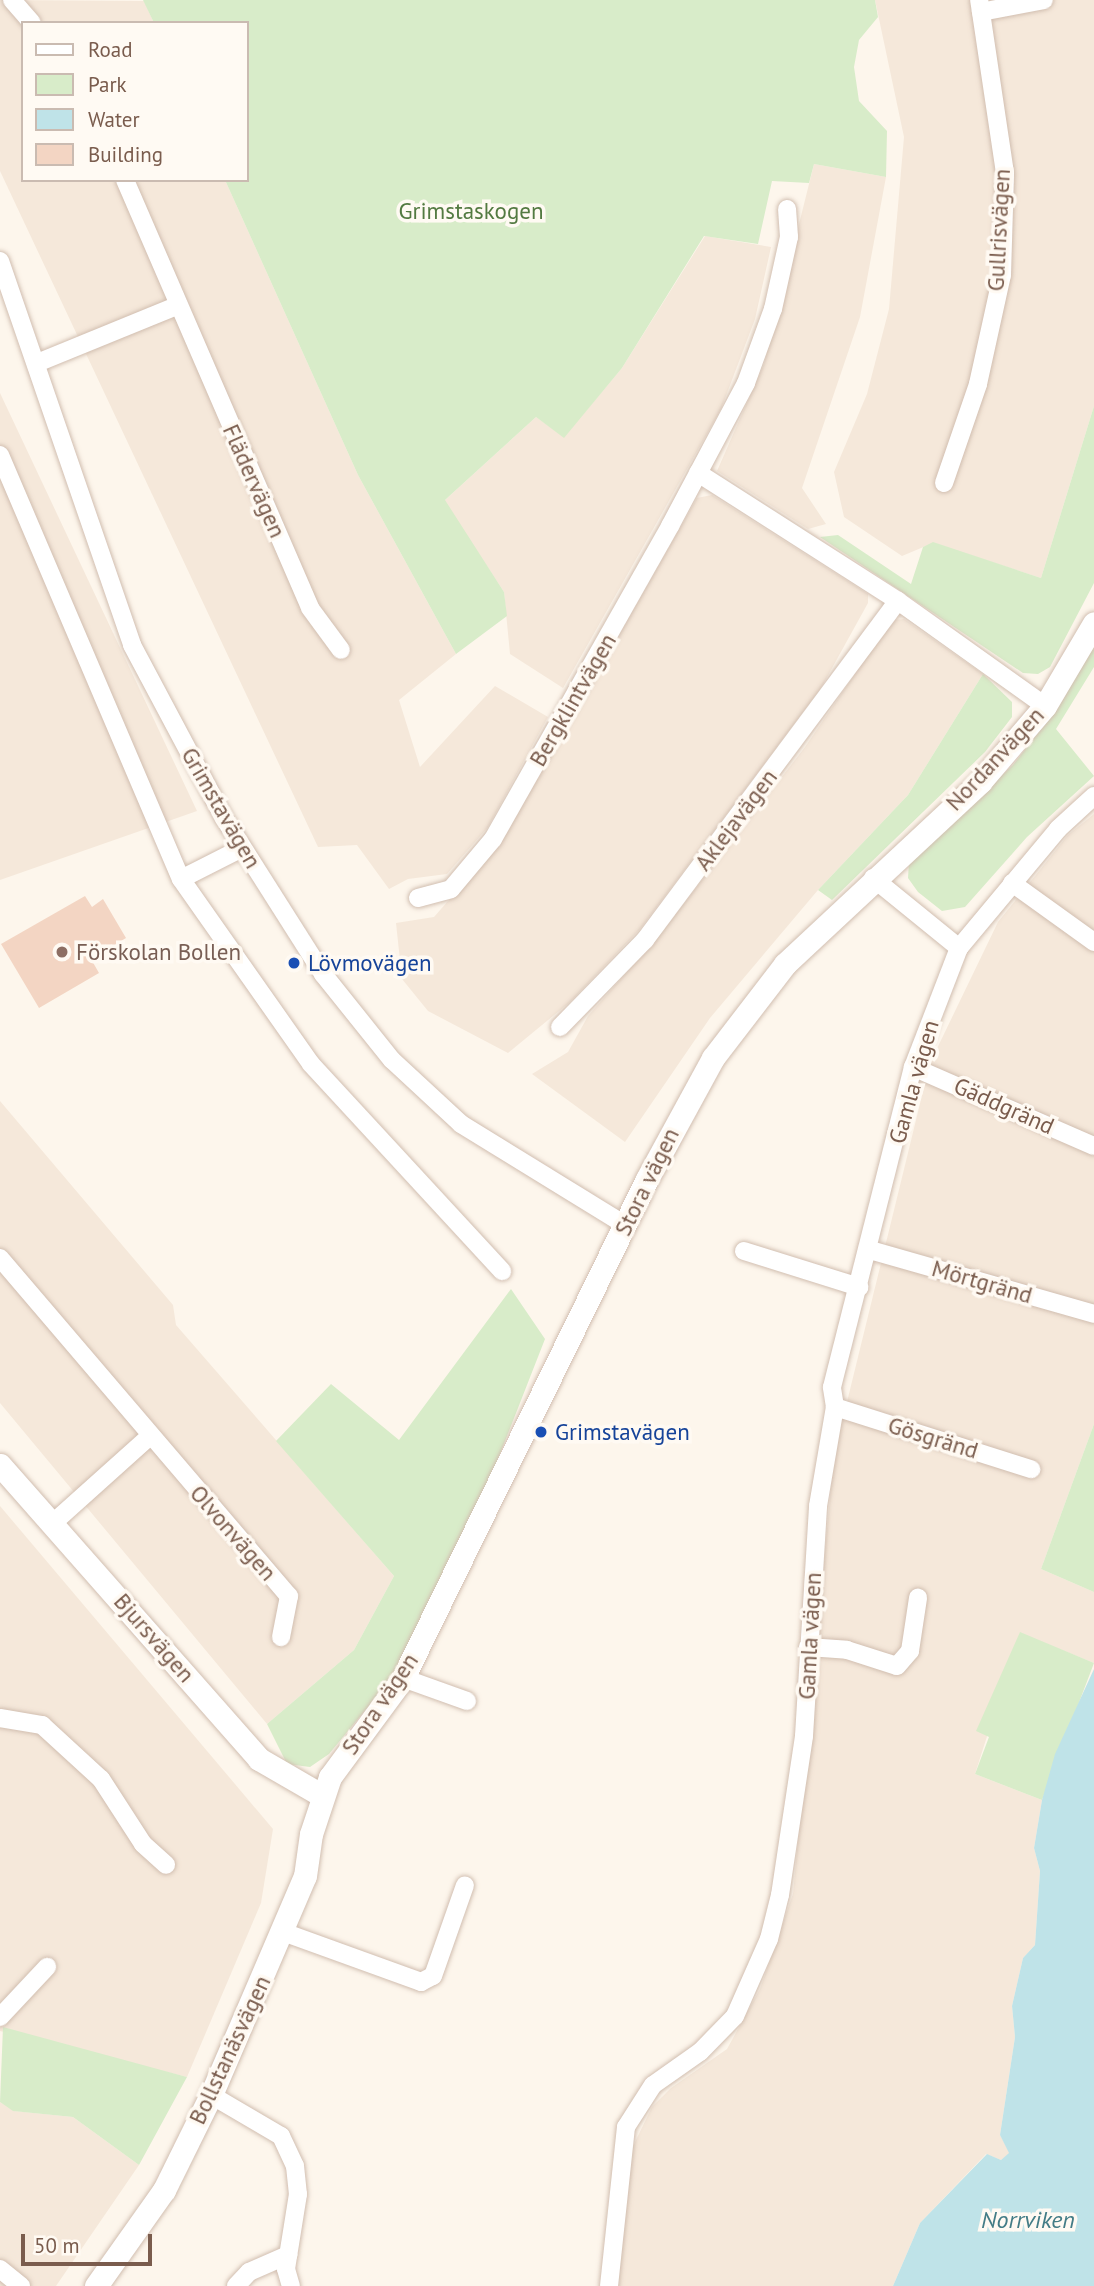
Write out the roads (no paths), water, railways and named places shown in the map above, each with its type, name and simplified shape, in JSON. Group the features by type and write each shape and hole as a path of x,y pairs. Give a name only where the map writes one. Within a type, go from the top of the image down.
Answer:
{"street":[{"path":"12,0 30,21"},
{"name":"Gullrisvägen","path":"944,483 978,384 1002,275 1005,173 980,6 1044,0"},
{"name":"Flädervägen","path":"126,182 177,306 310,608 341,650"},
{"name":"Bergklintvägen","path":"418,898 451,888 493,839 746,383 773,309 789,237 788,209"},
{"name":"Grimstavägen","path":"0,261 132,645 242,848 323,974 392,1060 461,1124 625,1225"},
{"path":"37,363 177,306"},
{"path":"0,454 181,879 312,1064 502,1271"},
{"path":"698,472 898,601 1045,706"},
{"name":"Aklejavägen","path":"560,1027 645,940 898,601"},
{"name":"Nordanvägen","path":"873,878 980,782 1045,706 1094,623"},
{"path":"873,878 959,948 1012,883 1094,796"},
{"path":"181,879 242,848"},
{"name":"Stora vägen","path":"321,1795 403,1678 678,1117 746,1011 785,964 873,878"},
{"path":"1012,883 1094,942"},
{"name":"Gamla vägen","path":"609,2286 625,2127 653,2085 700,2052 735,2016 769,1939 789,1861 804,1736 818,1506 835,1407 832,1387 870,1250 913,1067 959,948"},
{"name":"Gäddgränd","path":"913,1067 1094,1146"},
{"name":"Mörtgränd","path":"870,1250 1094,1314"},
{"path":"744,1251 859,1287"},
{"name":"Olvonvägen","path":"0,1258 149,1437 289,1596 281,1637"},
{"name":"Gösgränd","path":"835,1407 1031,1469"},
{"path":"53,1523 149,1437"},
{"name":"Bjursvägen","path":"0,1465 259,1759 321,1795"},
{"path":"808,1647 847,1650 897,1666 910,1651 918,1598"},
{"path":"403,1678 467,1701"},
{"path":"0,1718 42,1725 101,1779 143,1844 166,1866"},
{"name":"Bollstanäsvägen","path":"96,2286 164,2190 211,2095 305,1876 321,1795"},
{"path":"283,1932 421,1982 433,1976 465,1885"},
{"path":"0,2017 47,1967"},
{"path":"211,2095 281,2136 295,2166 298,2194 288,2255 291,2286"},
{"path":"236,2286 249,2272 288,2255"},
{"path":"0,2269 21,2286"}],"water":[{"name":"Norrviken","path":"1094,1669 1094,2286 893,2286 920,2223 987,2154 1001,2160 1009,2153 1000,2135 1015,2037 1012,2006 1023,1958 1035,1945 1040,1871 1034,1848 1042,1800 1055,1754"}],"place":[{"name":"Förskolan Bollen","path":"62,952"},
{"name":"Lövmovägen","path":"294,963"},
{"name":"Grimstavägen","path":"541,1432"}],"park label":[{"name":"Grimstaskogen","path":"471,211"}]}
